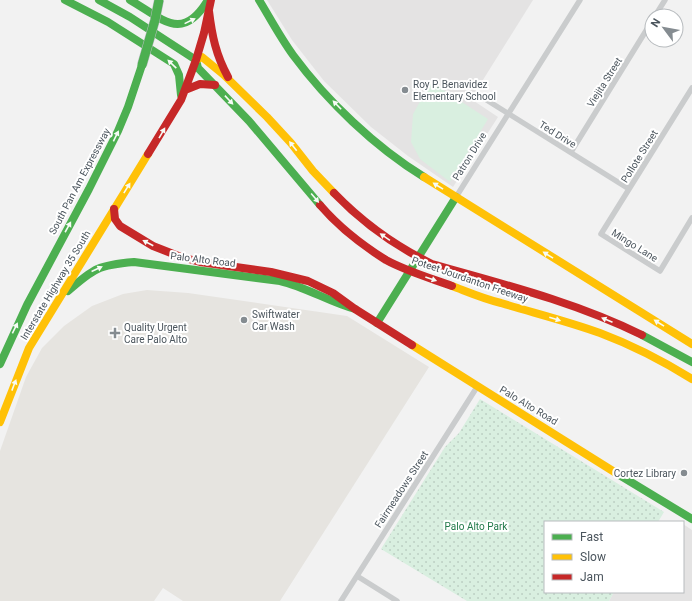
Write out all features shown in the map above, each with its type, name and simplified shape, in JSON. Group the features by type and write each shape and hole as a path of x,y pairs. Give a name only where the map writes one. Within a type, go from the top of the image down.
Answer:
{"main road":[{"path":"65,0 108,22 174,64 179,72 181,83 181,100"},
{"name":"Poteet Jourdanton Freeway","path":"99,0 130,17 196,60 198,68 249,121 327,213 355,238 387,260 410,271 499,303 540,314 599,333 630,346 674,368 692,379"},
{"path":"130,0 167,22 181,25 196,18 208,0"},
{"name":"South Pan Am Expressway","path":"0,364 28,301 79,208 119,129 142,65 159,0"},
{"path":"211,0 209,11 212,40 221,64 230,80"},
{"path":"259,0 293,54 318,85 366,134 411,169 692,344"},
{"name":"Interstate Highway 35 South","path":"0,422 29,348 181,100 196,60 209,11"},
{"name":"Poteet Jourdanton Freeway","path":"196,60 202,57 230,80 289,140 312,170 343,203 369,226 418,258 432,264 588,312 630,329 659,343 692,362"},
{"path":"185,90 203,83 215,85"},
{"name":"Patron Drive","path":"377,323 456,197"},
{"name":"Palo Alto Road","path":"114,209 113,216 115,223 165,252 193,261 292,276 308,281 338,296 355,309 477,387 692,519"},
{"name":"Palo Alto Road","path":"57,303 74,285 97,268 110,264 134,262 262,278 290,283 317,293 342,306 355,309"}],"street":[{"name":"Patron Drive","path":"456,197 580,0"},
{"name":"Viejita Street","path":"571,152 644,33"},
{"name":"Pollote Street","path":"601,234 692,88"},
{"name":"Ted Drive","path":"477,94 629,189"},
{"path":"690,226 692,218"},
{"name":"Mingo Lane","path":"601,234 660,271 690,226"},
{"name":"Fairmeadows Street","path":"341,601 477,387"},
{"path":"357,576 397,601"}],"shaded area":[{"name":"Roy P. Benavidez Elementary School","path":"267,0 533,0 471,99 498,117 453,187 408,156 371,127 324,81 292,40"},
{"path":"147,290 188,293 347,316 429,367 280,601 183,601 163,588 154,601 0,601 0,451 26,377 42,348 64,326 92,306 123,294"},
{"path":"684,525 692,530 692,601 609,601 613,593 684,593"}],"green space":[{"path":"431,82 488,119 450,182 420,159 411,142 413,114"},
{"name":"Palo Alto Park","path":"480,399 664,512 659,521 544,521 544,593 613,593 609,601 467,601 381,549 445,447 459,433"}],"traffic: fast":[{"path":"65,0 108,22 174,64 179,75 181,95"},
{"path":"99,0 130,17 196,60 198,68 249,121 320,205"},
{"path":"130,0 162,20 181,24 189,21 199,13 208,0"},
{"path":"142,65 159,0"},
{"path":"259,0 293,55 336,106 388,152 424,177"},
{"path":"0,364 27,305 118,131 142,65"},
{"path":"377,323 456,197"},
{"path":"68,291 84,277 98,269 105,266 134,262 280,281 355,309"},
{"path":"642,335 692,362"},
{"path":"616,473 692,519"}],"traffic: slow":[{"path":"196,60 202,57 224,75 267,117 291,143 313,171 334,193"},
{"path":"0,422 29,348 148,154"},
{"path":"424,177 692,344"},
{"path":"452,286 488,300 600,333 647,354 692,379"},
{"path":"412,345 616,473"}],"traffic: jam":[{"path":"148,154 181,100 196,60 204,33 211,0"},
{"path":"209,11 215,45 220,61 228,77"},
{"path":"185,90 200,84 215,85"},
{"path":"334,193 356,214 392,242 432,264 565,303 617,323 642,335"},
{"path":"320,205 351,235 386,260 410,271 452,286"},
{"path":"114,209 115,219 120,226 153,246 181,257 200,262 271,272 308,281 333,293 355,309 412,345"}],"place":[{"name":"Roy P. Benavidez Elementary School","path":"405,90"},
{"name":"Swiftwater Car Wash","path":"244,320"},
{"name":"Quality Urgent Care Palo Alto","path":"115,333"},
{"name":"Cortez Library","path":"684,473"}]}
